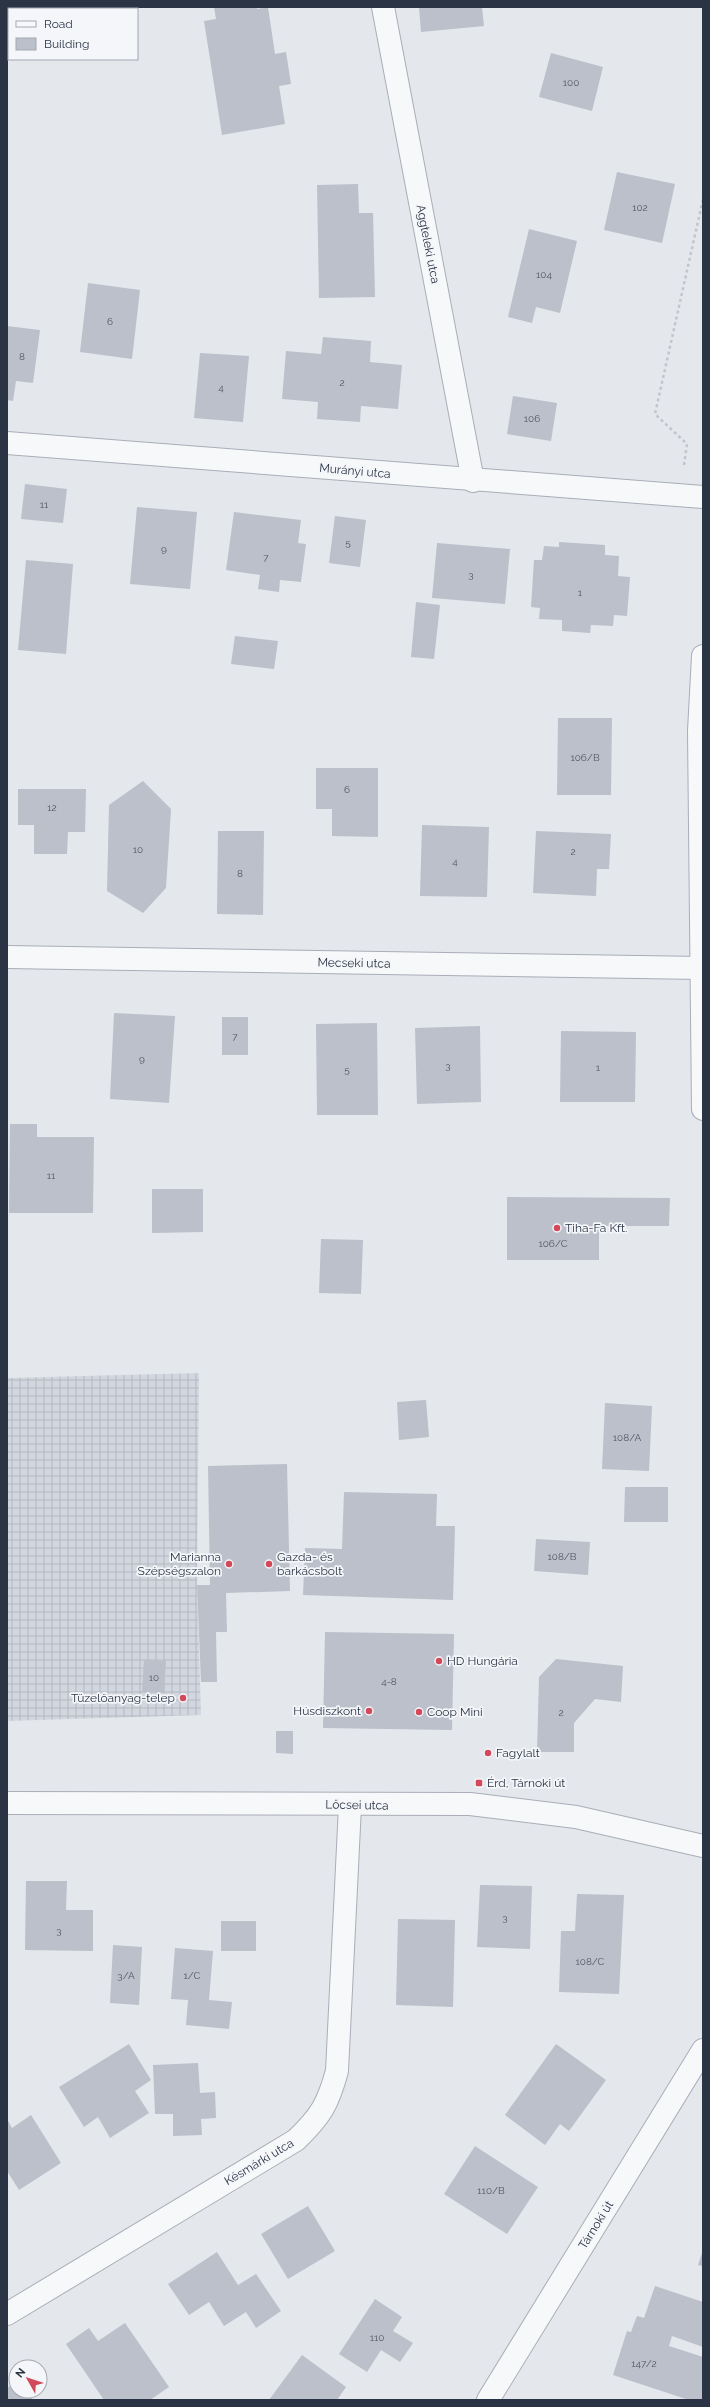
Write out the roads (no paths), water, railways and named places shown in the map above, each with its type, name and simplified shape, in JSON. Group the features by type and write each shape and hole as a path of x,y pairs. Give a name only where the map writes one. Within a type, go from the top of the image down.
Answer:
{"street":[{"name":"Aggteleki utca","path":"383,7 473,481"},
{"name":"Murányi utca","path":"7,443 473,481 703,497"},
{"path":"703,656 698,731 703,1109"},
{"name":"Mecseki utca","path":"7,957 702,968"},
{"name":"Lőcsei utca","path":"7,1803 282,1802 350,1806 470,1804 576,1817 703,1846"},
{"name":"Késmárki utca","path":"7,2314 296,2140 316,2120 330,2097 337,2071 350,1806"},
{"name":"Tárnoki út","path":"488,2400 703,2050"}],"place":[{"name":"Tiha-Fa Kft.","path":"557,1228"},
{"name":"Marianna Szépségszalon","path":"229,1564"},
{"name":"Gazda- és barkácsbolt","path":"269,1564"},
{"name":"HD Hungária","path":"439,1661"},
{"name":"Tüzelőanyag-telep","path":"183,1698"},
{"name":"Húsdiszkont","path":"369,1711"},
{"name":"Coop Mini","path":"419,1712"},
{"name":"Fagylalt","path":"488,1753"},
{"name":"Érd, Tárnoki út","path":"479,1783"}]}
